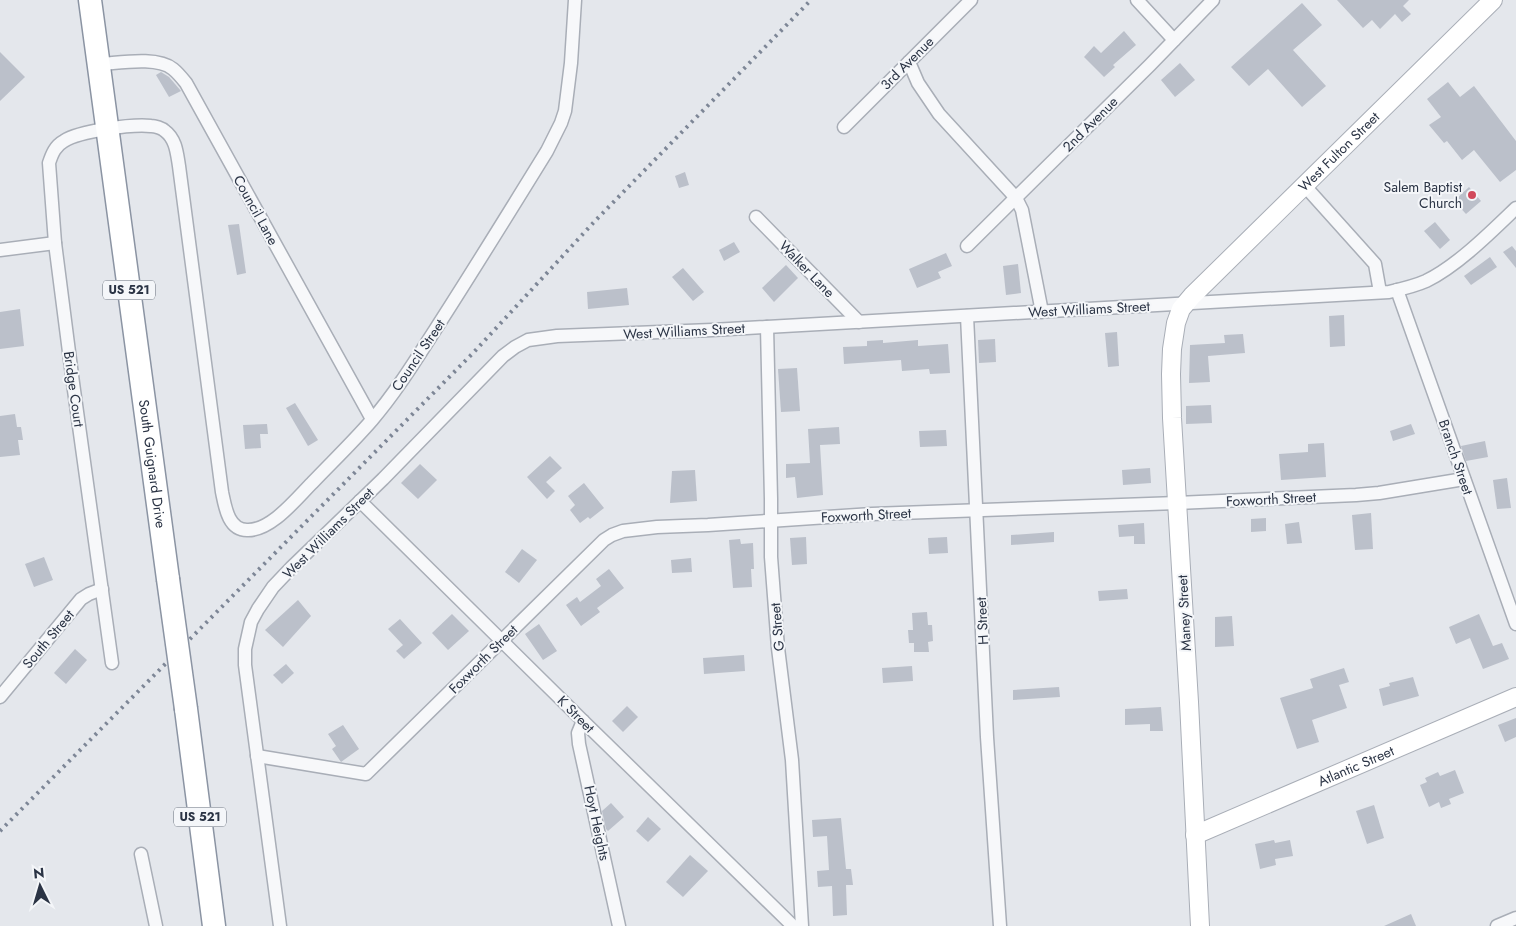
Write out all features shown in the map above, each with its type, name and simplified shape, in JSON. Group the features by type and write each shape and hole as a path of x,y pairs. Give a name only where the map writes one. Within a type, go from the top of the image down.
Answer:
{"highway":[{"name":"South Guignard Drive","path":"90,0 214,926"}],"street":[{"name":"Council Street","path":"108,129 151,126 165,131 172,138 176,147 222,492 229,518 233,523 245,531 261,528 270,523 293,502 372,420 400,384 547,151 565,111 575,0"},
{"name":"3rd Avenue","path":"844,126 971,0"},
{"path":"1137,0 1174,40"},
{"name":"2nd Avenue","path":"967,246 1213,0"},
{"name":"West Fulton Street","path":"1186,303 1493,0"},
{"name":"Council Lane","path":"100,64 139,61 161,63 172,68 186,83 372,420"},
{"path":"909,62 918,83 939,114 1016,198 1022,210 1042,312"},
{"name":"Bridge Court","path":"108,129 74,136 57,146 49,163 49,173 55,243 112,663"},
{"path":"1304,185 1375,264 1380,292"},
{"name":"West Williams Street","path":"280,926 245,665 245,649 252,622 258,609 273,587 292,567 515,347 528,340 557,336 1042,312 1397,290 1426,281 1445,270 1488,235 1516,208"},
{"name":"Walker Lane","path":"756,217 858,322"},
{"path":"0,250 55,243"},
{"name":"Branch Street","path":"1397,290 1516,624"},
{"name":"Maney Street","path":"1186,303 1181,309 1176,323 1172,349 1172,418 1200,926"},
{"name":"H Street","path":"967,316 987,737 1000,926"},
{"name":"G Street","path":"767,327 771,557 778,648 792,760 802,926"},
{"name":"Foxworth Street","path":"258,756 366,774 604,540 623,531 657,527 872,514 1178,503 1380,493 1464,479"},
{"name":"K Street","path":"360,501 793,926"},
{"name":"South Street","path":"0,697 81,599 102,589"},
{"name":"Atlantic Street","path":"1195,835 1469,716 1516,698"},
{"name":"Hoyt Heights","path":"583,721 578,733 579,744 619,926"},
{"path":"141,854 156,926"},
{"path":"1497,926 1516,918"}],"building":[{"path":"1337,0 1409,0 1403,6 1411,14 1402,22 1395,14 1380,29 1372,20 1363,28"},
{"path":"1302,3 1322,25 1293,50 1326,86 1302,107 1268,69 1249,86 1231,67"},
{"path":"1124,31 1136,45 1113,65 1115,67 1104,77 1084,57 1094,46 1101,53"},
{"path":"0,52 25,77 0,101"},
{"path":"1180,63 1195,80 1175,97 1161,80"},
{"path":"161,72 169,77 181,91 169,97 156,75"},
{"path":"1448,82 1460,97 1474,86 1516,141 1516,170 1500,182 1474,150 1462,160 1447,141 1444,143 1429,125 1441,117 1427,99"},
{"path":"685,172 689,185 679,188 675,176"},
{"path":"1469,187 1481,201 1466,214 1454,201"},
{"path":"1435,222 1450,240 1440,249 1424,231"},
{"path":"239,224 246,273 237,275 228,225"},
{"path":"734,242 740,252 724,261 719,250"},
{"path":"1512,246 1516,251 1516,268 1503,252"},
{"path":"946,253 952,266 938,272 941,278 917,288 909,269"},
{"path":"1490,257 1497,267 1471,285 1464,276"},
{"path":"1018,264 1021,293 1006,295 1003,266"},
{"path":"786,265 798,278 774,302 762,288"},
{"path":"683,268 704,292 693,301 672,277"},
{"path":"627,288 629,305 588,309 587,292"},
{"path":"20,309 24,346 0,349 0,312"},
{"path":"1344,315 1345,346 1330,347 1329,316"},
{"path":"1117,332 1119,366 1108,367 1105,333"},
{"path":"1243,334 1245,353 1208,356 1210,382 1189,383 1190,345 1225,343 1224,335"},
{"path":"995,339 996,362 979,363 978,340"},
{"path":"883,340 883,343 918,340 918,346 948,344 950,373 930,374 929,369 902,371 901,360 844,364 843,347 867,346 867,341"},
{"path":"797,368 800,411 781,412 778,369"},
{"path":"295,403 318,440 308,446 286,408"},
{"path":"1211,405 1212,423 1186,424 1186,406"},
{"path":"15,414 17,427 21,427 23,440 18,440 20,455 0,457 0,416"},
{"path":"267,424 268,434 260,434 261,448 245,449 243,425"},
{"path":"1411,424 1415,434 1393,441 1390,431"},
{"path":"839,427 840,444 820,445 823,495 797,498 795,477 786,478 786,464 810,463 808,429"},
{"path":"946,430 947,446 920,447 919,431"},
{"path":"1485,441 1488,457 1466,461 1461,446"},
{"path":"1324,443 1326,477 1281,480 1279,454 1308,452 1308,444"},
{"path":"550,456 562,468 546,482 555,491 547,499 527,477"},
{"path":"420,464 437,480 418,499 401,483"},
{"path":"1150,468 1151,483 1123,485 1122,470"},
{"path":"695,470 697,501 670,503 672,471"},
{"path":"1507,478 1511,508 1497,509 1493,480"},
{"path":"584,483 604,508 590,519 588,517 580,523 570,510 575,505 568,496"},
{"path":"1371,513 1373,549 1355,550 1352,515"},
{"path":"1266,518 1266,531 1251,532 1251,519"},
{"path":"1299,522 1302,543 1287,544 1285,524"},
{"path":"1144,523 1145,544 1134,544 1134,536 1119,537 1118,525"},
{"path":"1054,532 1054,542 1011,545 1011,535"},
{"path":"806,537 807,564 792,565 790,538"},
{"path":"947,537 948,553 929,554 928,538"},
{"path":"740,539 741,544 753,543 754,569 751,569 752,587 733,588 729,540"},
{"path":"522,549 537,560 519,583 505,572"},
{"path":"44,557 53,580 34,587 25,564"},
{"path":"691,558 692,572 672,573 671,560"},
{"path":"609,569 624,588 597,608 600,612 581,626 566,605 577,597 580,602 601,586 596,579"},
{"path":"1127,589 1128,599 1099,601 1098,591"},
{"path":"298,600 311,616 283,647 265,630"},
{"path":"927,612 928,625 932,625 933,641 928,642 929,652 914,652 914,643 909,643 908,630 913,630 912,613"},
{"path":"452,614 469,631 448,650 432,633"},
{"path":"1479,614 1493,646 1502,643 1509,659 1483,669 1470,638 1456,644 1449,627"},
{"path":"1232,616 1234,646 1215,647 1215,617"},
{"path":"400,619 422,643 404,659 396,651 403,645 388,629"},
{"path":"539,624 557,651 543,660 525,634"},
{"path":"75,649 87,660 66,684 54,673"},
{"path":"744,655 745,671 704,674 703,658"},
{"path":"286,664 294,673 282,684 273,675"},
{"path":"912,666 913,681 883,683 882,668"},
{"path":"1344,668 1349,682 1339,685 1347,708 1312,720 1319,742 1297,749 1280,698 1313,688 1310,679"},
{"path":"1413,677 1419,696 1383,706 1379,689 1390,686 1389,683"},
{"path":"1059,687 1060,697 1013,700 1013,690"},
{"path":"627,706 638,717 623,732 612,721"},
{"path":"1161,707 1163,731 1150,731 1150,724 1125,725 1125,709"},
{"path":"1516,718 1516,737 1505,742 1498,725"},
{"path":"343,725 359,749 341,762 332,749 336,746 328,734"},
{"path":"1455,770 1464,793 1449,799 1451,804 1441,808 1439,802 1429,807 1420,785 1427,782 1425,778 1438,772 1440,776"},
{"path":"611,803 624,817 608,831 602,811"},
{"path":"1374,805 1384,838 1367,844 1356,811"},
{"path":"648,817 661,829 648,842 636,831"},
{"path":"841,818 846,869 851,869 853,885 846,885 847,915 833,916 832,886 818,887 817,871 829,870 827,836 813,837 812,820"},
{"path":"1274,840 1275,843 1290,840 1293,856 1275,859 1276,865 1260,869 1255,844"},
{"path":"690,855 708,871 683,897 666,882"},
{"path":"1411,914 1416,926 1384,926"}],"railway":[{"path":"0,831 474,352 595,221 811,0"}],"place":[{"name":"Salem Baptist Church","path":"1472,195"}]}
